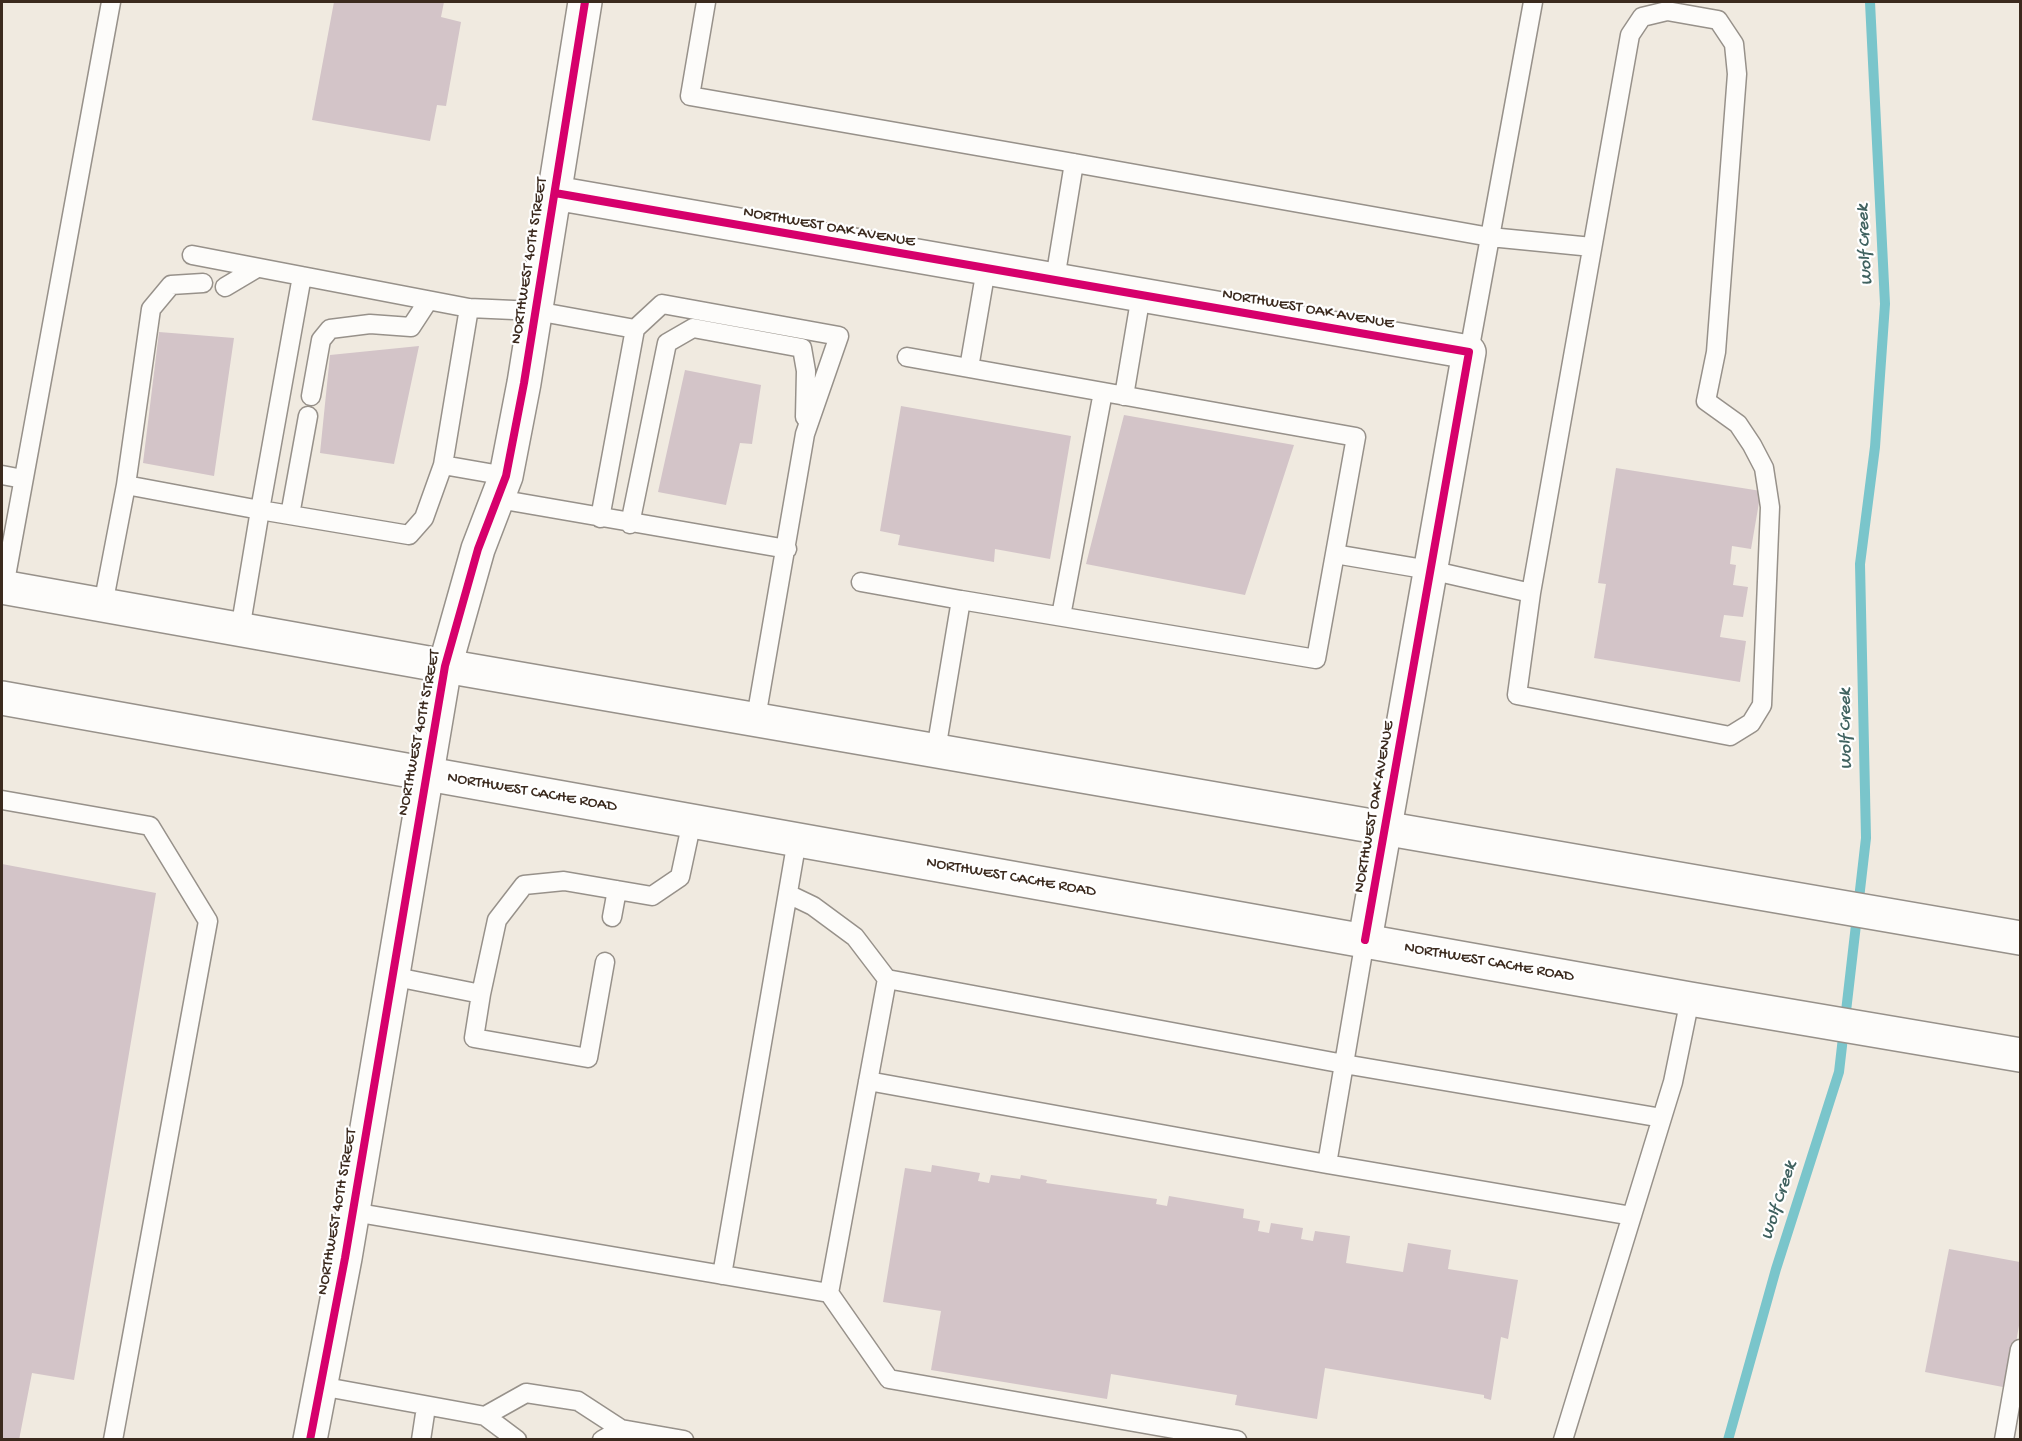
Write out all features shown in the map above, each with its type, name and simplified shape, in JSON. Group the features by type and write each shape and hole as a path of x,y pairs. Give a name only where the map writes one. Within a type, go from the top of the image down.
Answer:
{"main road":[{"name":"NORTHWEST 40TH STREET","path":"310,1440 353,1212 445,666 477,549 502,487 536,311 585,2"},
{"name":"NORTHWEST OAK AVENUE","path":"555,193 1469,352 1365,940"},
{"path":"3,587 445,666 2020,938"},
{"name":"NORTHWEST CACHE ROAD","path":"2,698 1690,999 2014,1054"}],"lane":[{"path":"3,587 111,2"},
{"path":"706,2 690,96 1490,237 1592,247"},
{"path":"1469,352 1533,2"},
{"path":"1667,12 1718,20 1734,44 1737,74 1716,352 1706,400 1738,424 1764,468 1770,507 1762,705 1751,723 1730,736 1516,695 1531,593 1630,35 1642,17 1667,12"},
{"path":"1054,279 1074,162"},
{"path":"192,255 469,308 536,311 635,329"},
{"path":"225,287 257,268"},
{"path":"969,368 986,269"},
{"path":"240,630 302,276"},
{"path":"103,605 126,485 151,309 171,285 202,283"},
{"path":"1124,396 1141,295"},
{"path":"311,396 321,340 330,329 370,324 411,327 428,301"},
{"path":"600,518 635,329 662,304 839,336 805,434"},
{"path":"126,485 409,535 424,518 443,465 469,308"},
{"path":"630,524 667,343 693,328 802,348 806,371 805,434 787,549 756,718"},
{"path":"861,582 1316,659 1356,437 907,357"},
{"path":"1061,616 1103,392"},
{"path":"290,515 308,416"},
{"path":"443,465 502,487 600,518 787,549"},
{"path":"2,475 22,478"},
{"path":"1335,554 1430,570 1531,593"},
{"path":"936,750 961,600"},
{"path":"2,800 150,826 208,921 113,1440"},
{"path":"605,962 588,1058 474,1038 497,920 524,885 564,881 652,896 680,878 692,821"},
{"path":"722,1275 796,840"},
{"path":"612,917 617,890"},
{"path":"788,894 813,906 855,938 887,979 1344,1064 1662,1118"},
{"path":"1327,1164 1365,940"},
{"path":"391,976 481,994"},
{"path":"887,979 829,1293 889,1380 1237,1440"},
{"path":"1563,1440 1673,1082 1690,999"},
{"path":"868,1081 1327,1164 1632,1216"},
{"path":"353,1212 829,1293"},
{"path":"2004,1440 2020,1349"},
{"path":"321,1386 485,1416 517,1440"},
{"path":"485,1416 526,1394 578,1401 621,1428 684,1440"},
{"path":"421,1440 426,1407"},
{"path":"602,1440 621,1428"}],"building":[{"path":"334,2 444,2 441,17 461,22 446,106 437,105 430,141 312,120"},
{"path":"159,332 234,338 214,476 143,463"},
{"path":"419,346 394,464 320,453 330,355"},
{"path":"685,370 761,385 752,444 740,443 726,505 658,492"},
{"path":"901,406 1071,436 1050,559 995,549 994,562 898,545 900,535 880,531"},
{"path":"1124,415 1294,445 1245,595 1086,564"},
{"path":"1616,468 1761,491 1751,549 1732,546 1730,564 1736,565 1733,585 1748,587 1743,617 1724,615 1720,637 1746,641 1740,682 1594,658 1606,584 1598,583"},
{"path":"2,864 156,893 74,1380 32,1373 19,1440 2,1440"},
{"path":"932,1165 980,1173 978,1181 989,1183 991,1175 1020,1179 1021,1175 1047,1180 1046,1183 1157,1199 1156,1204 1167,1206 1169,1196 1244,1209 1243,1218 1260,1221 1258,1231 1269,1233 1271,1223 1303,1228 1301,1239 1313,1241 1315,1231 1350,1236 1346,1263 1403,1272 1408,1243 1451,1250 1448,1269 1518,1280 1508,1339 1501,1337 1491,1400 1484,1398 1484,1395 1325,1368 1317,1419 1235,1405 1237,1395 1111,1374 1107,1399 931,1370 941,1311 883,1302 905,1168 931,1172"},
{"path":"1949,1249 2020,1262 2020,1320 2008,1388 1925,1372"}],"waterway":[{"name":"Wolf Creek","path":"1728,1440 1776,1269 1839,1072 1866,838 1860,564 1875,447 1885,304 1870,2"}],"cycle path":[{"path":"310,1440 345,1258 445,666 478,549 506,476 524,383 585,2"},
{"path":"555,193 1469,352 1365,940"}]}
